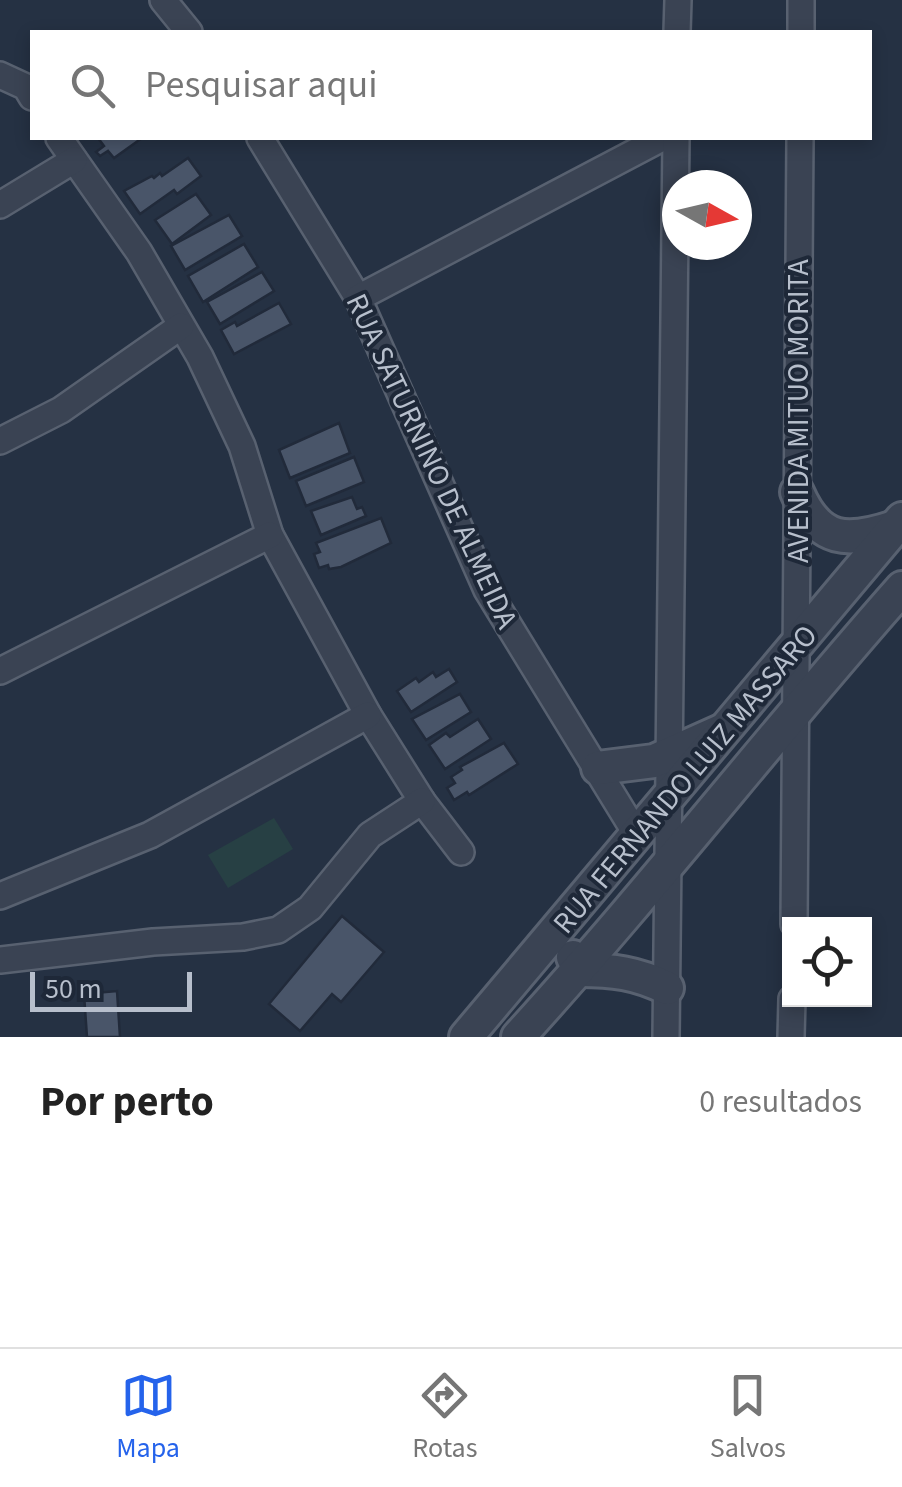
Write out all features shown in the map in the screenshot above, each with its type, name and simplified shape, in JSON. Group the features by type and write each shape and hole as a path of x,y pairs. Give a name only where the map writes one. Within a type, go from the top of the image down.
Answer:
{"street":[{"path":"164,0 187,30"},
{"path":"677,30 678,0"},
{"path":"801,0 801,30"},
{"path":"0,75 26,87 30,94"},
{"path":"60,140 139,252 218,391 242,446 270,535 368,715 422,801 461,852"},
{"name":"RUA SATURNINO DE ALMEIDA","path":"261,140 358,298 487,590 637,835"},
{"path":"358,298 658,140"},
{"path":"666,1037 676,140"},
{"name":"AVENIDA MITUO MORITA","path":"794,917 800,140"},
{"path":"0,204 74,160"},
{"path":"0,441 61,410 181,326"},
{"path":"798,492 808,518 846,538 866,537 898,523"},
{"name":"RUA FERNANDO LUIZ MASSARO","path":"466,1037 898,523"},
{"path":"0,671 270,535"},
{"name":"RUA FERNANDO LUIZ MASSARO","path":"524,1030 580,970 798,706 902,588"},
{"path":"0,896 150,835 368,715"},
{"path":"598,768 636,766 730,727"},
{"path":"0,960 153,942 243,937 278,930 310,908 370,835 422,801"},
{"path":"551,938 573,956 580,970 616,970 644,976 667,988"},
{"path":"506,993 524,1030"},
{"path":"791,1037 792,1007"}],"green space":[{"path":"274,818 293,849 228,888 208,855"}],"building":[{"path":"100,140 139,140 114,158 108,151 100,156 96,152 104,146"},
{"path":"188,158 201,176 140,214 124,191 152,176 162,176"},
{"path":"196,194 211,215 172,244 155,220"},
{"path":"229,215 242,236 185,270 171,246"},
{"path":"244,244 258,267 203,302 188,276"},
{"path":"262,272 274,291 220,324 207,302"},
{"path":"279,303 291,324 234,354 221,330 235,322 237,326"},
{"path":"339,423 350,453 290,478 279,450"},
{"path":"354,457 364,482 306,506 296,481"},
{"path":"352,497 357,509 362,507 366,516 321,535 311,511"},
{"path":"381,518 391,543 341,567 319,568 314,554 320,552 316,543"},
{"path":"449,669 457,682 411,712 397,691 416,678 419,682 433,672 436,677"},
{"path":"460,694 471,712 426,740 412,719"},
{"path":"478,719 491,739 445,769 429,745"},
{"path":"504,743 518,764 454,800 447,788 455,783 451,777 462,770 460,767"},
{"path":"342,916 384,952 341,1002 332,994 300,1031 269,1004"},
{"path":"117,991 120,1037 87,1037 84,994"}]}
